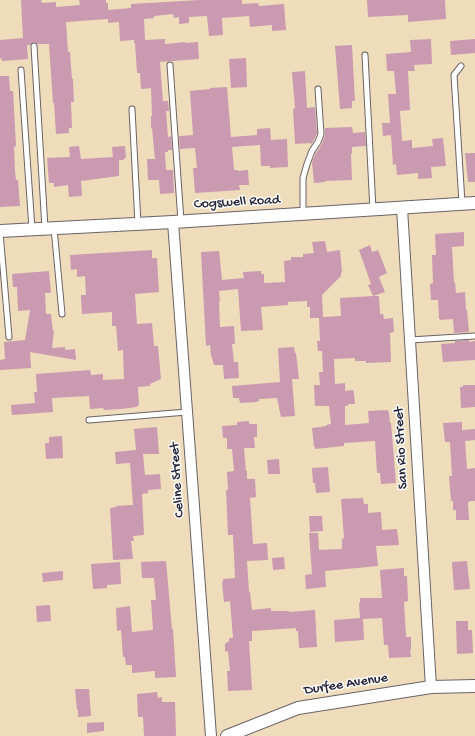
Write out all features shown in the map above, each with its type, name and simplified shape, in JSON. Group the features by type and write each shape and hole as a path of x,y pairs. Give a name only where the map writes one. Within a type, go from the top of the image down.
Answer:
{"street":[{"name":"Cogswell Road","path":"0,231 475,203"},
{"name":"San Rio Street","path":"402,208 431,686"},
{"name":"Celine Street","path":"177,221 187,412 211,736"},
{"name":"Durfee Avenue","path":"227,736 298,708 431,686 475,686"}],"lane":[{"path":"34,46 50,228 62,314"},
{"path":"365,56 373,210"},
{"path":"170,65 177,221"},
{"path":"461,66 454,76 462,204"},
{"path":"21,70 32,229"},
{"path":"303,214 303,178 306,164 321,134 318,89"},
{"path":"132,109 138,224"},
{"path":"0,231 9,337"},
{"path":"410,340 475,336"},
{"path":"88,420 187,412"}],"building":[{"path":"21,0 41,0 42,3 56,2 56,7 80,5 79,0 106,0 106,3 108,3 108,10 131,8 131,4 200,0 242,0 242,4 258,3 259,6 284,4 286,30 272,31 272,25 250,27 249,16 222,18 223,35 209,36 207,16 189,17 189,23 179,24 179,17 174,18 173,14 154,16 154,18 144,19 145,40 165,39 165,44 198,42 199,59 160,62 163,101 168,101 169,111 166,111 168,137 171,136 172,150 165,152 166,170 173,170 174,193 160,194 159,180 148,180 147,159 155,159 152,128 151,129 151,88 141,89 140,73 137,73 134,40 120,41 119,22 108,23 108,19 66,22 68,52 70,52 73,79 74,102 71,102 72,128 69,128 69,133 56,134 49,44 38,44 34,42 27,45 28,59 2,61 0,58 0,40 23,38"},
{"path":"367,0 445,0 446,19 408,22 408,15 368,17"},
{"path":"431,39 432,64 414,65 415,71 408,71 410,110 400,111 402,141 412,140 412,148 433,146 432,139 443,138 446,166 431,167 432,178 418,179 418,173 397,175 396,164 393,165 391,135 383,136 382,123 390,123 388,94 396,94 394,71 387,71 386,54 411,52 410,40"},
{"path":"475,39 475,53 451,55 450,41"},
{"path":"352,45 355,101 352,101 352,108 340,109 335,46"},
{"path":"246,58 247,87 231,88 229,59"},
{"path":"305,71 307,108 315,107 317,133 311,145 311,143 295,144 293,109 295,108 292,72"},
{"path":"0,76 9,76 10,91 13,91 16,146 14,147 15,171 16,180 18,180 20,206 0,207"},
{"path":"227,87 231,137 257,135 257,129 270,128 271,140 287,139 288,167 270,168 270,166 261,166 260,145 232,147 234,170 248,170 249,185 239,185 240,190 195,193 193,168 197,168 195,148 180,149 179,136 193,135 190,91"},
{"path":"352,127 353,133 365,132 366,146 352,147 352,180 314,183 312,162 322,144 325,135 325,128"},
{"path":"79,146 81,159 113,157 112,147 125,146 126,158 124,158 124,160 119,160 119,176 81,181 82,196 69,197 68,185 54,187 54,183 49,183 47,158 70,157 69,147"},
{"path":"465,153 475,153 475,182 468,182"},
{"path":"464,232 464,246 452,247 456,293 465,292 469,332 454,333 453,319 440,320 438,300 431,300 430,284 433,283 432,255 436,255 435,234"},
{"path":"325,241 327,252 340,250 342,272 341,276 322,295 323,317 341,316 340,298 379,296 380,314 383,314 384,319 393,318 394,332 390,333 391,362 366,363 366,361 355,361 355,358 334,359 335,384 345,383 345,391 353,390 354,394 355,404 348,404 348,406 345,406 345,425 369,423 368,411 388,410 389,412 396,483 381,484 380,473 377,473 375,441 344,443 344,446 315,449 314,447 312,428 331,424 329,406 315,406 314,385 320,385 319,372 323,372 322,351 318,351 317,341 320,341 319,318 310,318 310,307 307,307 307,301 288,302 288,305 261,307 263,330 241,331 238,289 219,291 220,327 234,326 235,344 232,344 234,362 238,362 239,378 224,379 223,365 214,365 210,345 206,346 201,252 219,251 222,280 244,278 243,272 261,271 261,274 264,274 264,283 285,282 284,261 291,260 291,257 303,257 303,254 314,253 312,242"},
{"path":"370,245 372,252 378,250 387,273 379,277 385,292 373,296 368,285 371,284 359,250"},
{"path":"152,250 152,258 157,258 159,292 135,294 137,324 152,323 154,346 158,346 161,379 150,384 150,386 138,387 139,405 137,407 121,409 90,409 89,396 52,398 53,412 12,415 11,405 35,403 34,392 37,392 36,374 90,370 91,375 103,374 103,380 124,379 123,350 118,351 116,326 112,326 112,312 82,314 81,295 86,295 85,276 77,277 77,269 71,270 70,255"},
{"path":"49,271 51,293 45,293 46,314 51,314 54,331 52,348 65,347 65,350 75,349 76,360 30,352 31,368 0,370 0,360 5,359 4,342 25,340 30,310 18,311 17,287 13,287 12,274"},
{"path":"469,340 469,342 475,341 475,360 443,362 441,344"},
{"path":"294,347 299,379 292,379 295,416 281,417 277,398 259,399 259,401 256,402 240,403 239,398 233,398 232,386 280,382 278,348"},
{"path":"463,385 475,385 475,407 461,408 460,387 463,387"},
{"path":"249,421 249,424 257,424 257,437 254,437 255,448 244,448 247,479 255,479 256,497 250,498 253,544 267,543 268,560 247,561 252,610 271,608 271,611 289,612 315,610 317,647 299,648 298,631 296,631 296,628 252,631 252,641 249,641 252,690 228,691 227,671 230,671 228,651 225,652 225,644 229,641 229,638 233,638 230,601 224,602 222,582 223,579 235,578 233,535 228,535 226,490 228,490 227,472 234,471 232,449 227,449 227,438 223,438 222,426 237,425 237,422"},
{"path":"462,422 462,430 475,429 475,440 465,441 467,469 475,468 475,501 468,502 469,520 456,520 456,510 453,510 449,476 452,476 450,442 445,442 443,423"},
{"path":"157,427 159,454 143,454 145,475 160,474 161,489 148,490 148,493 142,494 144,535 133,536 134,541 131,541 133,559 113,560 110,508 116,506 133,505 130,463 116,464 115,452 136,450 134,429"},
{"path":"62,436 63,458 46,459 45,443 49,443 49,437"},
{"path":"279,459 280,474 268,474 267,460"},
{"path":"328,467 330,492 316,493 315,483 313,483 312,468"},
{"path":"363,498 364,504 368,504 368,513 381,512 382,530 397,529 399,545 376,546 378,566 325,571 326,587 306,589 305,575 312,574 309,533 318,533 319,550 342,549 342,539 344,538 341,499"},
{"path":"309,516 322,516 323,531 310,532"},
{"path":"284,557 285,569 273,570 272,558"},
{"path":"166,561 176,677 155,678 155,671 132,673 132,665 126,665 125,657 123,657 121,630 117,631 116,608 130,606 132,632 153,630 151,600 156,600 154,578 142,578 141,562"},
{"path":"467,561 470,589 454,590 452,562"},
{"path":"120,562 121,584 107,585 107,588 93,589 91,564"},
{"path":"404,568 404,576 407,576 408,601 404,602 406,637 411,637 411,657 389,658 388,645 384,645 382,618 363,619 364,640 335,642 334,620 360,618 360,598 382,598 380,570"},
{"path":"63,571 63,580 43,582 42,573"},
{"path":"50,605 51,621 37,622 36,606"},
{"path":"456,621 468,621 468,630 472,630 473,653 457,654"},
{"path":"75,689 89,689 91,716 78,717"},
{"path":"157,692 158,698 162,697 162,702 175,702 176,736 144,736 143,717 138,717 137,694"},
{"path":"104,722 104,731 87,733 87,723"}]}
